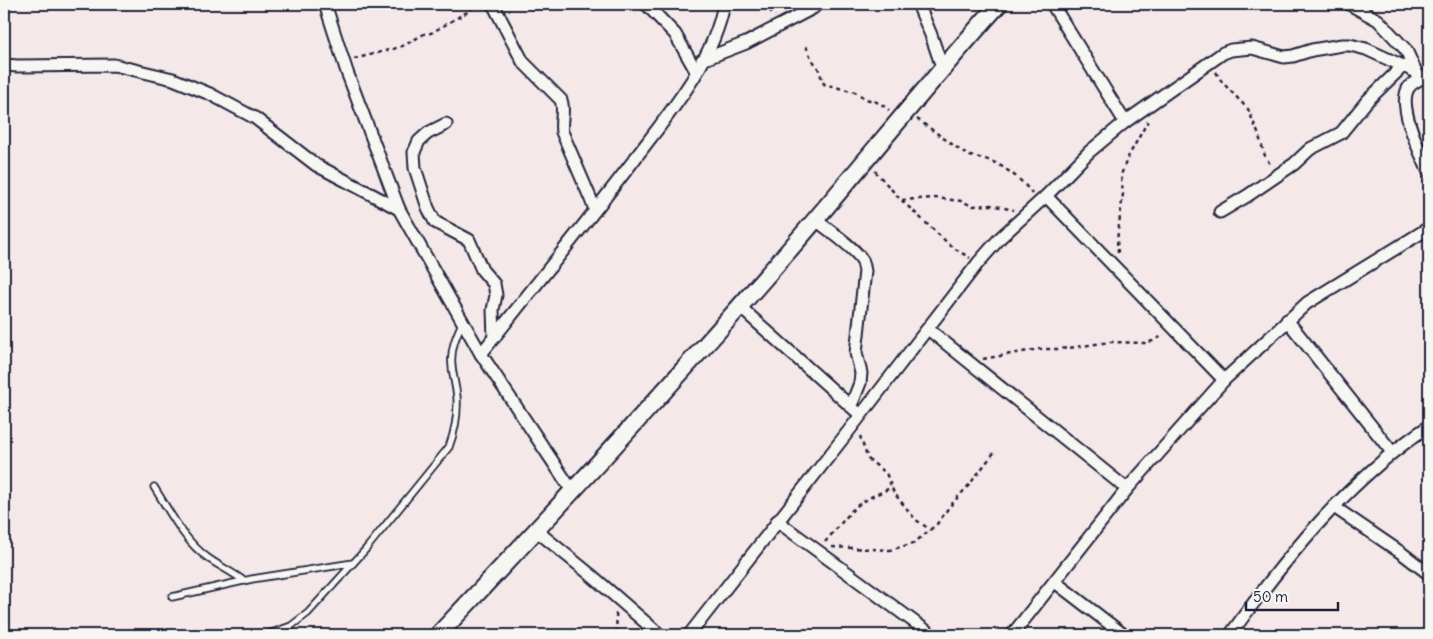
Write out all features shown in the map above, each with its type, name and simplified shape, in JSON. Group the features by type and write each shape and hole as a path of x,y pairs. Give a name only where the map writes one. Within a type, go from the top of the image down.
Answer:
{"street":[{"path":"325,4 343,62 399,209 481,354 573,492"},
{"path":"494,4 523,62 561,100 563,105 560,123 562,132 596,209"},
{"path":"646,4 675,34 696,71"},
{"path":"481,354 596,209 673,107 717,33 724,4"},
{"path":"702,60 773,30 817,4"},
{"path":"918,4 942,67"},
{"path":"438,635 573,492 740,308 816,220 942,67 999,4"},
{"path":"1052,4 1125,122"},
{"path":"1349,4 1378,20 1406,50 1422,75"},
{"path":"689,635 978,263 1000,238 1043,199 1089,152 1125,122 1222,53 1231,50 1252,48 1284,57 1342,45 1366,50 1422,75"},
{"path":"4,65 114,65 173,79 210,94 255,118 316,165 399,209"},
{"path":"1220,212 1299,160 1310,149 1341,133 1367,101 1403,66"},
{"path":"1422,75 1408,88 1405,101 1413,134 1429,172"},
{"path":"446,124 428,133 419,141 414,152 415,168 428,208 435,222 469,240 482,270 494,284 496,294 493,310 494,338"},
{"path":"1043,199 1124,277 1224,380"},
{"path":"816,220 855,252 861,259 865,271 856,353 861,373 860,383 851,406"},
{"path":"1012,635 1127,489 1224,380 1307,303 1429,228"},
{"path":"740,308 851,406 858,419"},
{"path":"1287,320 1392,452"},
{"path":"928,328 1127,489"},
{"path":"1230,635 1266,586 1334,508 1392,452 1429,426"},
{"path":"1334,508 1403,554 1429,574"},
{"path":"777,521 932,635"},
{"path":"537,530 660,635"},
{"path":"1055,582 1124,635"}],"lane":[{"path":"266,635 290,626 308,613 353,563 449,448 456,427 457,398 452,367 453,347 462,321"},
{"path":"154,487 196,548 209,559 244,581"},
{"path":"172,597 244,581 353,563"}],"path":[{"path":"343,62 405,45 415,38 431,33 469,11 476,4"},
{"path":"806,46 810,58 818,68 824,84 855,92 866,99 880,103 884,108 904,113 967,155 989,160 997,164 1043,199"},
{"path":"1208,64 1248,109 1265,156 1276,176"},
{"path":"1124,277 1117,248 1123,194 1121,175 1127,159 1149,119"},
{"path":"865,160 901,200 952,247 978,263"},
{"path":"901,200 936,198 961,201 973,206 991,205 1010,210 1030,211"},
{"path":"969,361 1039,348 1061,349 1110,342 1145,343 1161,337 1174,328"},
{"path":"858,419 866,456 886,473 894,493 916,520 931,530"},
{"path":"892,487 856,507 822,545 890,550 912,545 937,524 996,450"},
{"path":"616,596 617,635"}]}
